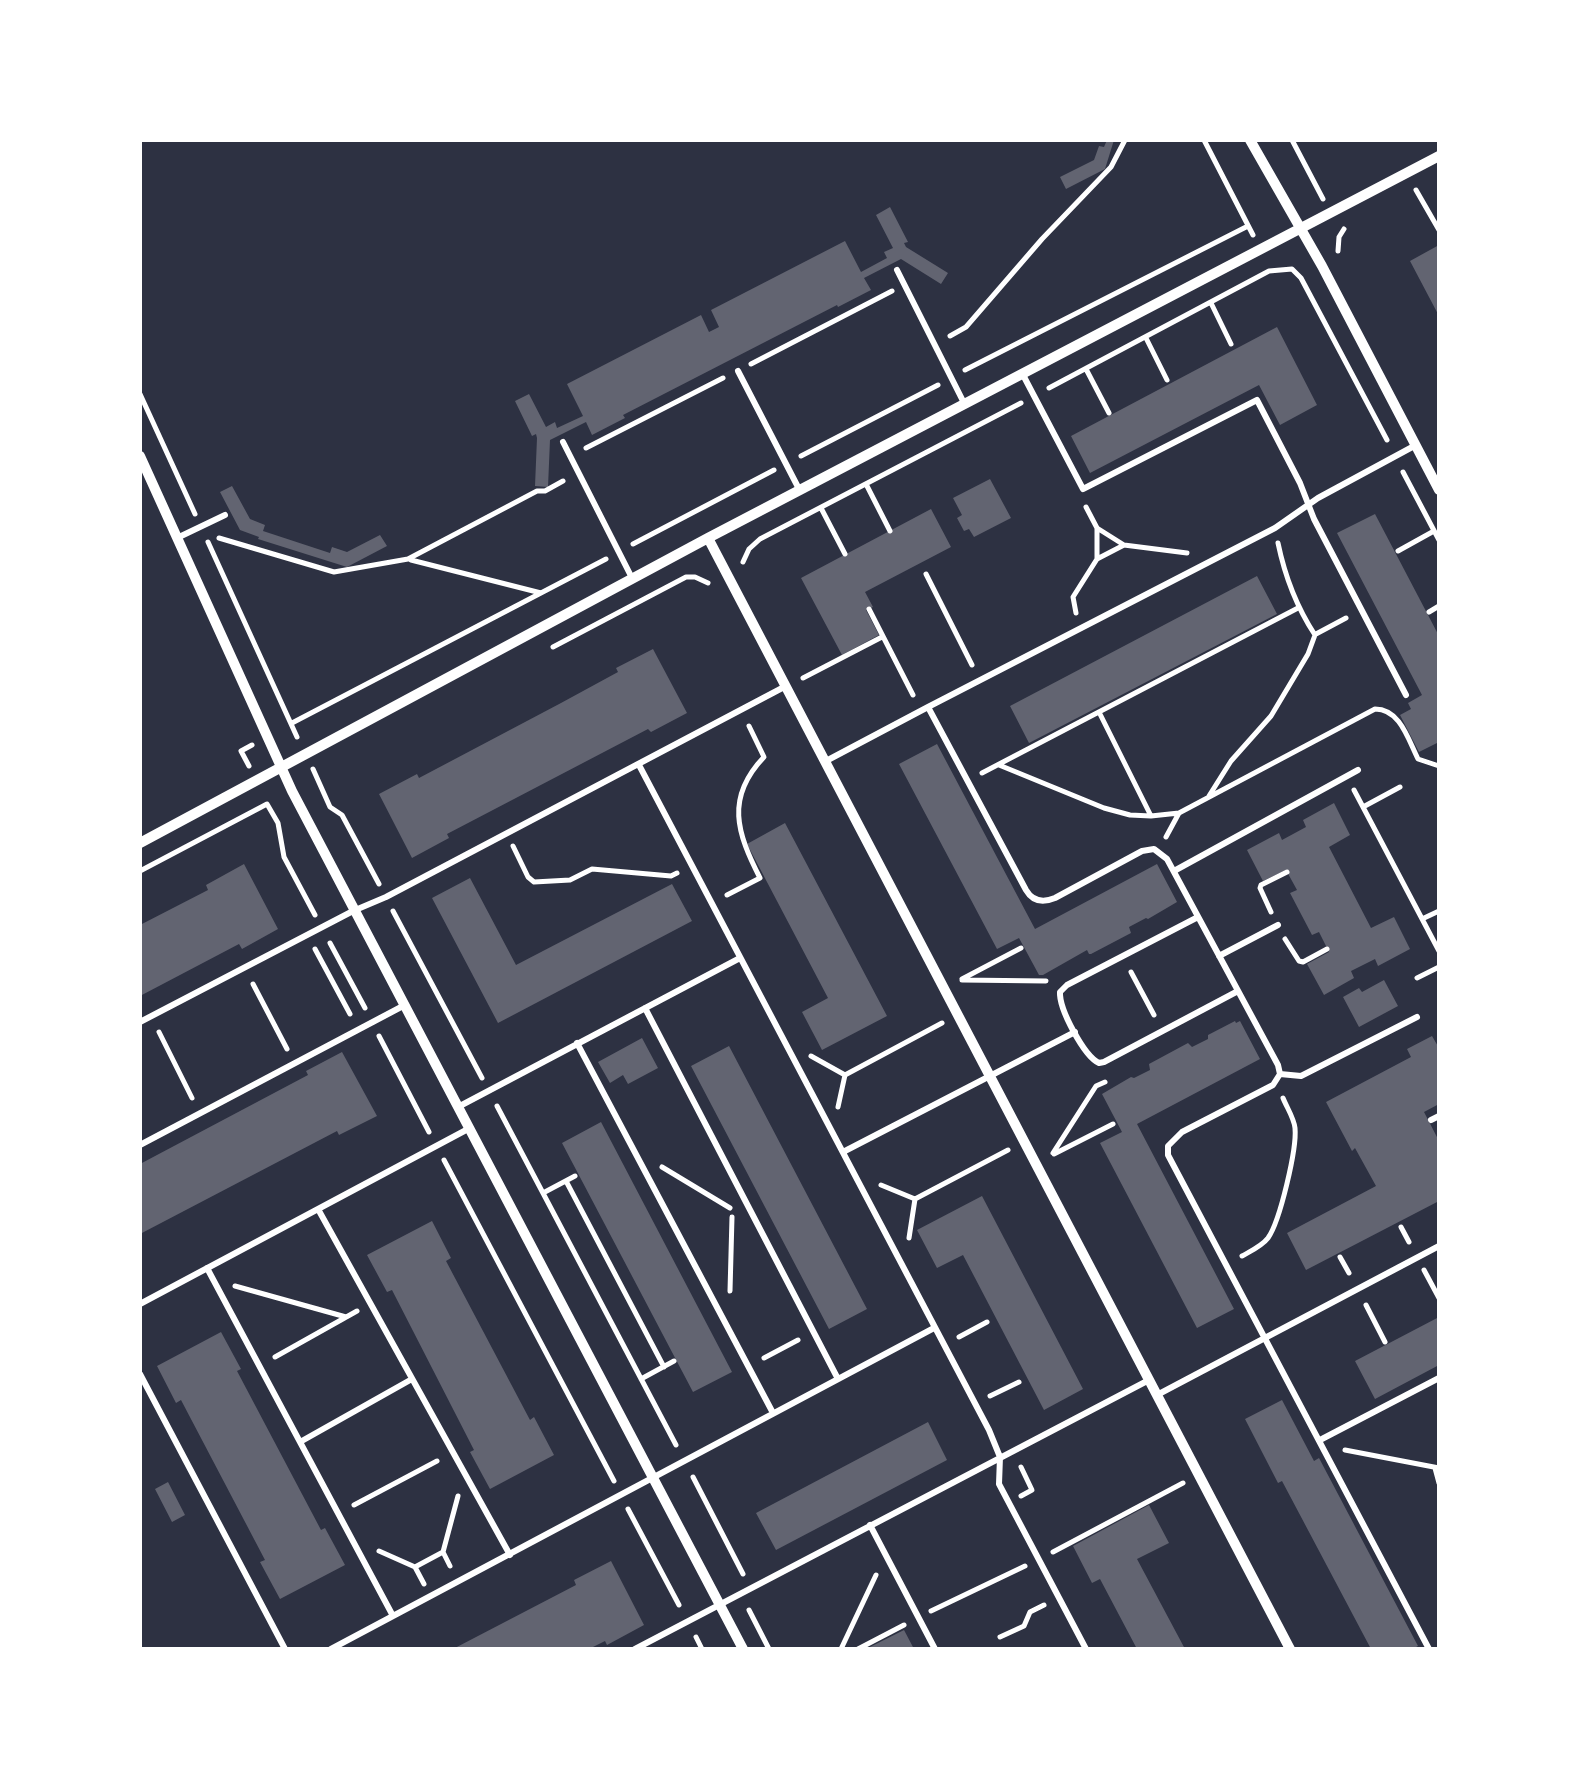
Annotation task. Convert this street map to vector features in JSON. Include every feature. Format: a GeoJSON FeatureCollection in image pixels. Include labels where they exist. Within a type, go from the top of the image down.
{"type":"FeatureCollection","features":[{"type":"Feature","properties":{"kind":"street"},"geometry":{"type":"LineString","coordinates":[[1250,140],[1439,490]]}},
{"type":"Feature","properties":{"kind":"street"},"geometry":{"type":"LineString","coordinates":[[140,842],[708,538],[1439,156]]}},
{"type":"Feature","properties":{"kind":"street"},"geometry":{"type":"LineString","coordinates":[[140,456],[281,768],[353,911],[743,1649]]}},
{"type":"Feature","properties":{"kind":"street"},"geometry":{"type":"LineString","coordinates":[[708,538],[1290,1649]]}},
{"type":"Feature","properties":{"kind":"lane"},"geometry":{"type":"LineString","coordinates":[[897,270],[964,403]]}},
{"type":"Feature","properties":{"kind":"lane"},"geometry":{"type":"LineString","coordinates":[[738,371],[800,490]]}},
{"type":"Feature","properties":{"kind":"lane"},"geometry":{"type":"LineString","coordinates":[[1022,373],[1083,490],[1257,400],[1406,694]]}},
{"type":"Feature","properties":{"kind":"lane"},"geometry":{"type":"LineString","coordinates":[[563,442],[632,579]]}},
{"type":"Feature","properties":{"kind":"lane"},"geometry":{"type":"LineString","coordinates":[[825,762],[1275,528],[1309,504],[1416,446]]}},
{"type":"Feature","properties":{"kind":"lane"},"geometry":{"type":"LineString","coordinates":[[177,538],[225,515]]}},
{"type":"Feature","properties":{"kind":"lane"},"geometry":{"type":"LineString","coordinates":[[140,1022],[787,686]]}},
{"type":"Feature","properties":{"kind":"lane"},"geometry":{"type":"LineString","coordinates":[[925,709],[1029,895],[1038,901],[1054,898],[1142,850],[1158,850],[1174,871],[1278,1065],[1278,1078]]}},
{"type":"Feature","properties":{"kind":"lane"},"geometry":{"type":"LineString","coordinates":[[639,765],[975,1404],[1000,1457],[999,1484],[1086,1649]]}},
{"type":"Feature","properties":{"kind":"lane"},"geometry":{"type":"LineString","coordinates":[[1174,871],[1358,770]]}},
{"type":"Feature","properties":{"kind":"lane"},"geometry":{"type":"LineString","coordinates":[[1198,918],[1060,992],[1060,1004],[1088,1056],[1098,1063],[1111,1059],[1238,991]]}},
{"type":"Feature","properties":{"kind":"lane"},"geometry":{"type":"LineString","coordinates":[[1220,956],[1278,925]]}},
{"type":"Feature","properties":{"kind":"lane"},"geometry":{"type":"LineString","coordinates":[[457,1107],[740,958]]}},
{"type":"Feature","properties":{"kind":"lane"},"geometry":{"type":"LineString","coordinates":[[140,1145],[403,1006]]}},
{"type":"Feature","properties":{"kind":"lane"},"geometry":{"type":"LineString","coordinates":[[645,1008],[838,1379]]}},
{"type":"Feature","properties":{"kind":"lane"},"geometry":{"type":"LineString","coordinates":[[1417,1017],[1301,1076],[1278,1078],[1182,1132],[1168,1146],[1168,1155],[1429,1649]]}},
{"type":"Feature","properties":{"kind":"lane"},"geometry":{"type":"LineString","coordinates":[[843,1152],[1075,1032]]}},
{"type":"Feature","properties":{"kind":"lane"},"geometry":{"type":"LineString","coordinates":[[577,1044],[773,1413]]}},
{"type":"Feature","properties":{"kind":"lane"},"geometry":{"type":"LineString","coordinates":[[140,1304],[468,1128]]}},
{"type":"Feature","properties":{"kind":"lane"},"geometry":{"type":"LineString","coordinates":[[318,1209],[510,1555]]}},
{"type":"Feature","properties":{"kind":"lane"},"geometry":{"type":"LineString","coordinates":[[1157,1395],[1439,1246]]}},
{"type":"Feature","properties":{"kind":"lane"},"geometry":{"type":"LineString","coordinates":[[207,1268],[393,1616]]}},
{"type":"Feature","properties":{"kind":"lane"},"geometry":{"type":"LineString","coordinates":[[331,1649],[935,1328]]}},
{"type":"Feature","properties":{"kind":"lane"},"geometry":{"type":"LineString","coordinates":[[140,1374],[285,1649]]}},
{"type":"Feature","properties":{"kind":"lane"},"geometry":{"type":"LineString","coordinates":[[1321,1443],[1439,1378]]}},
{"type":"Feature","properties":{"kind":"lane"},"geometry":{"type":"LineString","coordinates":[[300,1442],[412,1379]]}},
{"type":"Feature","properties":{"kind":"lane"},"geometry":{"type":"LineString","coordinates":[[635,1649],[1149,1380]]}},
{"type":"Feature","properties":{"kind":"lane"},"geometry":{"type":"LineString","coordinates":[[870,1525],[935,1649]]}},
{"type":"Feature","properties":{"kind":"path"},"geometry":{"type":"LineString","coordinates":[[934,344],[966,328],[1042,239],[1111,167],[1125,140]]}},
{"type":"Feature","properties":{"kind":"path"},"geometry":{"type":"LineString","coordinates":[[1204,140],[1260,248]]}},
{"type":"Feature","properties":{"kind":"path"},"geometry":{"type":"LineString","coordinates":[[1292,140],[1342,232]]}},
{"type":"Feature","properties":{"kind":"path"},"geometry":{"type":"LineString","coordinates":[[1415,188],[1439,230]]}},
{"type":"Feature","properties":{"kind":"path"},"geometry":{"type":"LineString","coordinates":[[1342,260],[1338,243],[1352,221]]}},
{"type":"Feature","properties":{"kind":"path"},"geometry":{"type":"LineString","coordinates":[[241,751],[1248,226]]}},
{"type":"Feature","properties":{"kind":"path"},"geometry":{"type":"LineString","coordinates":[[744,572],[743,561],[760,539],[1270,272],[1292,269],[1301,278],[1439,540]]}},
{"type":"Feature","properties":{"kind":"path"},"geometry":{"type":"LineString","coordinates":[[1210,304],[1231,344]]}},
{"type":"Feature","properties":{"kind":"path"},"geometry":{"type":"LineString","coordinates":[[1145,338],[1167,380]]}},
{"type":"Feature","properties":{"kind":"path"},"geometry":{"type":"LineString","coordinates":[[1086,369],[1109,413]]}},
{"type":"Feature","properties":{"kind":"path"},"geometry":{"type":"LineString","coordinates":[[140,394],[201,526]]}},
{"type":"Feature","properties":{"kind":"path"},"geometry":{"type":"LineString","coordinates":[[579,473],[537,491],[408,560],[334,572],[204,534],[330,806],[342,815],[386,897],[750,1589]]}},
{"type":"Feature","properties":{"kind":"path"},"geometry":{"type":"LineString","coordinates":[[866,484],[890,530]]}},
{"type":"Feature","properties":{"kind":"path"},"geometry":{"type":"LineString","coordinates":[[1083,490],[1083,500],[1097,528],[1096,560]]}},
{"type":"Feature","properties":{"kind":"path"},"geometry":{"type":"LineString","coordinates":[[821,508],[845,554]]}},
{"type":"Feature","properties":{"kind":"path"},"geometry":{"type":"LineString","coordinates":[[1097,528],[1124,545],[1196,554],[1202,566]]}},
{"type":"Feature","properties":{"kind":"path"},"geometry":{"type":"LineString","coordinates":[[1275,528],[1283,568],[1298,608],[1315,635]]}},
{"type":"Feature","properties":{"kind":"path"},"geometry":{"type":"LineString","coordinates":[[1398,551],[1434,531]]}},
{"type":"Feature","properties":{"kind":"path"},"geometry":{"type":"LineString","coordinates":[[1082,628],[1073,597],[1096,560],[1124,545]]}},
{"type":"Feature","properties":{"kind":"path"},"geometry":{"type":"LineString","coordinates":[[408,560],[541,593]]}},
{"type":"Feature","properties":{"kind":"path"},"geometry":{"type":"LineString","coordinates":[[926,574],[980,680]]}},
{"type":"Feature","properties":{"kind":"path"},"geometry":{"type":"LineString","coordinates":[[674,583],[695,577],[713,589]]}},
{"type":"Feature","properties":{"kind":"path"},"geometry":{"type":"LineString","coordinates":[[1428,612],[1439,606]]}},
{"type":"Feature","properties":{"kind":"path"},"geometry":{"type":"LineString","coordinates":[[968,781],[1298,608]]}},
{"type":"Feature","properties":{"kind":"path"},"geometry":{"type":"LineString","coordinates":[[869,609],[925,709]]}},
{"type":"Feature","properties":{"kind":"path"},"geometry":{"type":"LineString","coordinates":[[1207,798],[1231,762],[1271,716],[1315,635],[1362,610]]}},
{"type":"Feature","properties":{"kind":"path"},"geometry":{"type":"LineString","coordinates":[[787,686],[883,636]]}},
{"type":"Feature","properties":{"kind":"path"},"geometry":{"type":"LineString","coordinates":[[999,764],[1104,808],[1130,815],[1179,813],[1375,709],[1396,716],[1418,758],[1439,766]]}},
{"type":"Feature","properties":{"kind":"path"},"geometry":{"type":"LineString","coordinates":[[712,903],[760,878],[742,843],[739,823],[745,782],[764,757],[741,710]]}},
{"type":"Feature","properties":{"kind":"path"},"geometry":{"type":"LineString","coordinates":[[1099,712],[1150,816]]}},
{"type":"Feature","properties":{"kind":"path"},"geometry":{"type":"LineString","coordinates":[[1346,776],[1439,951]]}},
{"type":"Feature","properties":{"kind":"path"},"geometry":{"type":"LineString","coordinates":[[1363,808],[1400,787]]}},
{"type":"Feature","properties":{"kind":"path"},"geometry":{"type":"LineString","coordinates":[[140,870],[267,804],[278,822],[284,857],[688,1621]]}},
{"type":"Feature","properties":{"kind":"path"},"geometry":{"type":"LineString","coordinates":[[1158,850],[1179,813]]}},
{"type":"Feature","properties":{"kind":"path"},"geometry":{"type":"LineString","coordinates":[[507,834],[534,882],[570,880],[592,868],[671,876],[692,866]]}},
{"type":"Feature","properties":{"kind":"path"},"geometry":{"type":"LineString","coordinates":[[1288,872],[1260,888],[1278,925],[1299,961],[1327,949]]}},
{"type":"Feature","properties":{"kind":"path"},"geometry":{"type":"LineString","coordinates":[[1422,920],[1439,910]]}},
{"type":"Feature","properties":{"kind":"path"},"geometry":{"type":"LineString","coordinates":[[308,934],[360,1030]]}},
{"type":"Feature","properties":{"kind":"path"},"geometry":{"type":"LineString","coordinates":[[960,980],[1021,948]]}},
{"type":"Feature","properties":{"kind":"path"},"geometry":{"type":"LineString","coordinates":[[1123,957],[1163,1032]]}},
{"type":"Feature","properties":{"kind":"path"},"geometry":{"type":"LineString","coordinates":[[1417,978],[1439,967]]}},
{"type":"Feature","properties":{"kind":"path"},"geometry":{"type":"LineString","coordinates":[[244,968],[294,1064]]}},
{"type":"Feature","properties":{"kind":"path"},"geometry":{"type":"LineString","coordinates":[[783,1040],[845,1075],[958,1015]]}},
{"type":"Feature","properties":{"kind":"path"},"geometry":{"type":"LineString","coordinates":[[150,1017],[201,1114]]}},
{"type":"Feature","properties":{"kind":"path"},"geometry":{"type":"LineString","coordinates":[[1113,1077],[1096,1086],[1052,1156],[1114,1124]]}},
{"type":"Feature","properties":{"kind":"path"},"geometry":{"type":"LineString","coordinates":[[1226,1264],[1265,1242],[1285,1190],[1295,1123],[1278,1078]]}},
{"type":"Feature","properties":{"kind":"path"},"geometry":{"type":"LineString","coordinates":[[915,1199],[1024,1142]]}},
{"type":"Feature","properties":{"kind":"path"},"geometry":{"type":"LineString","coordinates":[[634,1150],[732,1209],[730,1330]]}},
{"type":"Feature","properties":{"kind":"path"},"geometry":{"type":"LineString","coordinates":[[854,1173],[915,1199]]}},
{"type":"Feature","properties":{"kind":"path"},"geometry":{"type":"LineString","coordinates":[[543,1193],[575,1176]]}},
{"type":"Feature","properties":{"kind":"path"},"geometry":{"type":"LineString","coordinates":[[566,1181],[664,1366]]}},
{"type":"Feature","properties":{"kind":"path"},"geometry":{"type":"LineString","coordinates":[[904,1269],[915,1199]]}},
{"type":"Feature","properties":{"kind":"path"},"geometry":{"type":"LineString","coordinates":[[213,1280],[346,1317]]}},
{"type":"Feature","properties":{"kind":"path"},"geometry":{"type":"LineString","coordinates":[[259,1366],[371,1303]]}},
{"type":"Feature","properties":{"kind":"path"},"geometry":{"type":"LineString","coordinates":[[944,1345],[987,1322]]}},
{"type":"Feature","properties":{"kind":"path"},"geometry":{"type":"LineString","coordinates":[[748,1367],[814,1332]]}},
{"type":"Feature","properties":{"kind":"path"},"geometry":{"type":"LineString","coordinates":[[641,1379],[674,1361]]}},
{"type":"Feature","properties":{"kind":"path"},"geometry":{"type":"LineString","coordinates":[[975,1404],[1018,1382]]}},
{"type":"Feature","properties":{"kind":"path"},"geometry":{"type":"LineString","coordinates":[[1321,1443],[1437,1468],[1439,1483]]}},
{"type":"Feature","properties":{"kind":"path"},"geometry":{"type":"LineString","coordinates":[[1009,1502],[1032,1490],[1012,1451]]}},
{"type":"Feature","properties":{"kind":"path"},"geometry":{"type":"LineString","coordinates":[[338,1514],[453,1453]]}},
{"type":"Feature","properties":{"kind":"path"},"geometry":{"type":"LineString","coordinates":[[858,1649],[1184,1483]]}},
{"type":"Feature","properties":{"kind":"path"},"geometry":{"type":"LineString","coordinates":[[458,1582],[442,1552],[458,1492],[471,1485]]}},
{"type":"Feature","properties":{"kind":"path"},"geometry":{"type":"LineString","coordinates":[[358,1550],[366,1546],[415,1567],[442,1552]]}},
{"type":"Feature","properties":{"kind":"path"},"geometry":{"type":"LineString","coordinates":[[841,1649],[886,1554]]}},
{"type":"Feature","properties":{"kind":"path"},"geometry":{"type":"LineString","coordinates":[[740,1594],[770,1649]]}},
{"type":"Feature","properties":{"kind":"path"},"geometry":{"type":"LineString","coordinates":[[1000,1638],[1024,1626],[1030,1612],[1058,1596]]}},
{"type":"Feature","properties":{"kind":"building"},"geometry":{"type":"Polygon","coordinates":[[[1107,140],[1114,140],[1105,169],[1066,189],[1060,177],[1094,160],[1099,146],[1104,147],[1107,140]]]}},
{"type":"Feature","properties":{"kind":"building"},"geometry":{"type":"Polygon","coordinates":[[[890,207],[908,242],[904,243],[906,247],[948,273],[941,284],[901,259],[864,278],[871,290],[623,415],[625,418],[592,435],[586,422],[550,440],[548,487],[535,486],[537,438],[536,434],[532,436],[515,401],[529,394],[546,427],[555,422],[557,428],[583,416],[567,384],[701,315],[709,332],[719,327],[711,310],[845,241],[861,272],[887,258],[884,252],[893,248],[876,215],[890,207]]]}},
{"type":"Feature","properties":{"kind":"building"},"geometry":{"type":"Polygon","coordinates":[[[1439,245],[1439,316],[1410,261],[1439,245]]]}},
{"type":"Feature","properties":{"kind":"building"},"geometry":{"type":"Polygon","coordinates":[[[1277,327],[1317,405],[1280,425],[1259,385],[1090,473],[1071,436],[1277,327]]]}},
{"type":"Feature","properties":{"kind":"building"},"geometry":{"type":"Polygon","coordinates":[[[990,479],[1011,518],[974,537],[969,529],[964,531],[957,518],[962,515],[953,498],[990,479]]]}},
{"type":"Feature","properties":{"kind":"building"},"geometry":{"type":"Polygon","coordinates":[[[232,486],[250,519],[265,525],[263,531],[330,553],[332,547],[347,552],[380,535],[387,546],[347,567],[258,539],[240,530],[220,492],[232,486]]]}},
{"type":"Feature","properties":{"kind":"building"},"geometry":{"type":"Polygon","coordinates":[[[931,509],[951,547],[865,592],[873,607],[866,610],[879,635],[842,655],[801,578],[931,509]]]}},
{"type":"Feature","properties":{"kind":"building"},"geometry":{"type":"Polygon","coordinates":[[[1375,514],[1439,636],[1439,742],[1419,752],[1400,715],[1411,709],[1408,703],[1422,695],[1337,533],[1375,514]]]}},
{"type":"Feature","properties":{"kind":"building"},"geometry":{"type":"Polygon","coordinates":[[[1257,576],[1277,614],[1029,743],[1010,706],[1257,576]]]}},
{"type":"Feature","properties":{"kind":"building"},"geometry":{"type":"Polygon","coordinates":[[[653,649],[687,713],[651,732],[648,729],[447,834],[449,838],[412,858],[379,794],[417,774],[419,778],[561,703],[653,649]]]}},
{"type":"Feature","properties":{"kind":"building"},"geometry":{"type":"Polygon","coordinates":[[[937,744],[1035,929],[1157,864],[1177,902],[1129,927],[1131,933],[1091,954],[1087,950],[1043,975],[1039,975],[1019,938],[997,949],[899,764],[937,744]]]}},
{"type":"Feature","properties":{"kind":"building"},"geometry":{"type":"Polygon","coordinates":[[[1334,803],[1350,835],[1329,847],[1371,928],[1394,917],[1410,949],[1378,966],[1375,959],[1351,971],[1354,978],[1324,995],[1307,964],[1329,952],[1319,932],[1312,935],[1290,893],[1297,890],[1286,870],[1263,881],[1247,850],[1279,833],[1282,840],[1306,827],[1303,820],[1334,803]]]}},
{"type":"Feature","properties":{"kind":"building"},"geometry":{"type":"Polygon","coordinates":[[[785,823],[887,1016],[822,1050],[802,1012],[828,998],[747,844],[785,823]]]}},
{"type":"Feature","properties":{"kind":"building"},"geometry":{"type":"Polygon","coordinates":[[[244,864],[278,929],[242,949],[239,944],[140,996],[140,925],[208,890],[206,885],[244,864]]]}},
{"type":"Feature","properties":{"kind":"building"},"geometry":{"type":"Polygon","coordinates":[[[470,878],[516,965],[672,884],[692,921],[498,1023],[432,898],[470,878]]]}},
{"type":"Feature","properties":{"kind":"building"},"geometry":{"type":"Polygon","coordinates":[[[1384,980],[1398,1006],[1359,1027],[1343,997],[1384,980]]]}},
{"type":"Feature","properties":{"kind":"building"},"geometry":{"type":"Polygon","coordinates":[[[1240,1021],[1260,1059],[1137,1124],[1234,1309],[1197,1328],[1100,1143],[1122,1132],[1102,1094],[1150,1070],[1149,1064],[1188,1043],[1192,1047],[1208,1039],[1208,1035],[1240,1021]]]}},
{"type":"Feature","properties":{"kind":"building"},"geometry":{"type":"Polygon","coordinates":[[[1432,1036],[1439,1048],[1439,1104],[1424,1112],[1439,1141],[1439,1201],[1306,1270],[1287,1233],[1376,1186],[1326,1102],[1411,1057],[1407,1049],[1432,1036]]]}},
{"type":"Feature","properties":{"kind":"building"},"geometry":{"type":"Polygon","coordinates":[[[642,1038],[658,1068],[628,1084],[623,1075],[610,1083],[598,1062],[642,1038]]]}},
{"type":"Feature","properties":{"kind":"building"},"geometry":{"type":"Polygon","coordinates":[[[729,1046],[867,1309],[829,1329],[691,1066],[729,1046]]]}},
{"type":"Feature","properties":{"kind":"building"},"geometry":{"type":"Polygon","coordinates":[[[342,1052],[377,1116],[339,1135],[337,1131],[140,1234],[140,1164],[308,1075],[306,1071],[342,1052]]]}},
{"type":"Feature","properties":{"kind":"building"},"geometry":{"type":"Polygon","coordinates":[[[601,1122],[732,1372],[693,1392],[562,1143],[601,1122]]]}},
{"type":"Feature","properties":{"kind":"building"},"geometry":{"type":"Polygon","coordinates":[[[982,1196],[1083,1389],[1044,1410],[963,1255],[937,1268],[917,1230],[982,1196]]]}},
{"type":"Feature","properties":{"kind":"building"},"geometry":{"type":"Polygon","coordinates":[[[432,1221],[451,1258],[446,1261],[530,1420],[534,1417],[554,1455],[490,1489],[392,1290],[387,1292],[367,1255],[432,1221]]]}},
{"type":"Feature","properties":{"kind":"building"},"geometry":{"type":"Polygon","coordinates":[[[1439,1317],[1439,1365],[1375,1399],[1355,1361],[1439,1317]]]}},
{"type":"Feature","properties":{"kind":"building"},"geometry":{"type":"Polygon","coordinates":[[[221,1332],[241,1369],[237,1371],[321,1530],[325,1528],[345,1565],[280,1599],[260,1562],[265,1560],[181,1400],[176,1403],[157,1366],[221,1332]]]}},
{"type":"Feature","properties":{"kind":"building"},"geometry":{"type":"Polygon","coordinates":[[[1282,1400],[1314,1461],[1319,1458],[1418,1646],[1371,1649],[1282,1481],[1278,1483],[1245,1419],[1282,1400]]]}},
{"type":"Feature","properties":{"kind":"building"},"geometry":{"type":"Polygon","coordinates":[[[928,1422],[947,1460],[776,1550],[756,1513],[928,1422]]]}},
{"type":"Feature","properties":{"kind":"building"},"geometry":{"type":"Polygon","coordinates":[[[168,1482],[185,1515],[172,1522],[155,1489],[168,1482]]]}},
{"type":"Feature","properties":{"kind":"building"},"geometry":{"type":"Polygon","coordinates":[[[1149,1505],[1169,1543],[1137,1559],[1185,1649],[1137,1649],[1100,1579],[1092,1583],[1073,1546],[1149,1505]]]}},
{"type":"Feature","properties":{"kind":"building"},"geometry":{"type":"Polygon","coordinates":[[[611,1561],[644,1625],[607,1645],[605,1641],[589,1649],[453,1649],[576,1585],[574,1580],[611,1561]]]}},
{"type":"Feature","properties":{"kind":"building"},"geometry":{"type":"Polygon","coordinates":[[[904,1630],[914,1649],[866,1649],[904,1630]]]}}]}
